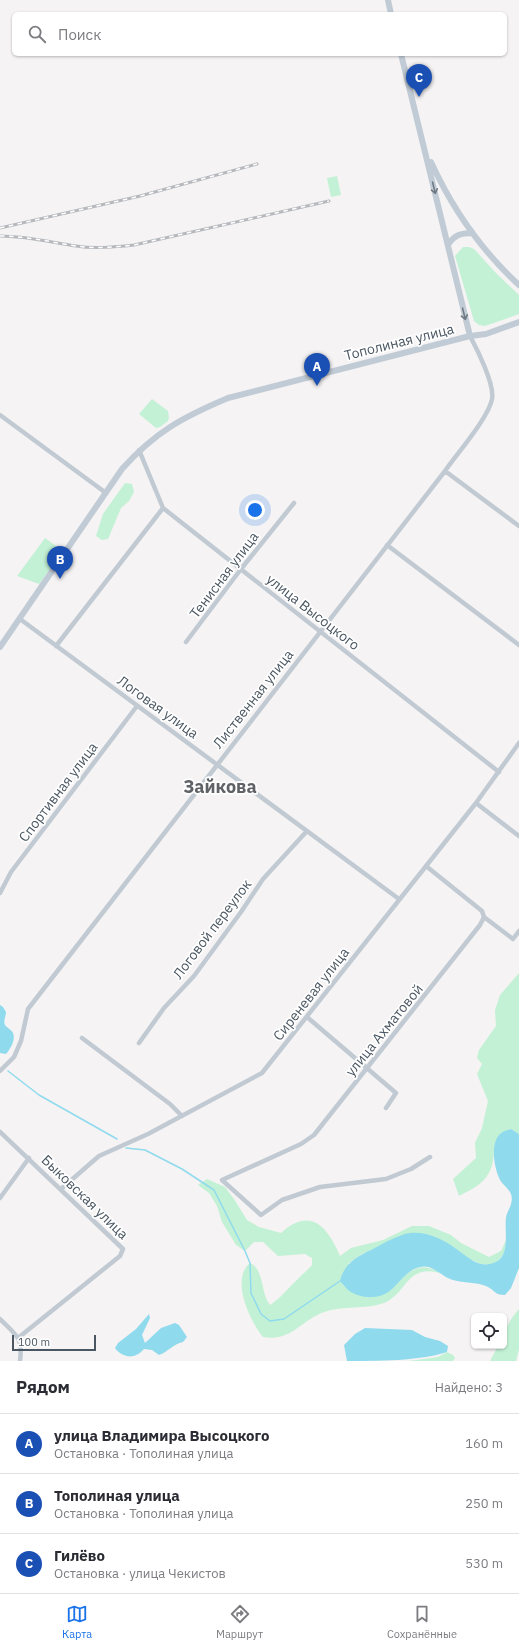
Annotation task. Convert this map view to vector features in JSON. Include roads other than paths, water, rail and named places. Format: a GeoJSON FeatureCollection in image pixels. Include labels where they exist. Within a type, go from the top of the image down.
{"type":"FeatureCollection","features":[{"type":"Feature","properties":{"kind":"main road"},"geometry":{"type":"LineString","coordinates":[[388,0],[391,12]]}},
{"type":"Feature","properties":{"kind":"main road"},"geometry":{"type":"LineString","coordinates":[[402,56],[425,150],[438,179],[472,233],[507,274],[519,285]]}},
{"type":"Feature","properties":{"kind":"main road","name":"Тополиная улица"},"geometry":{"type":"LineString","coordinates":[[425,150],[470,336]]}},
{"type":"Feature","properties":{"kind":"main road"},"geometry":{"type":"LineString","coordinates":[[448,245],[453,237],[463,233],[472,233]]}},
{"type":"Feature","properties":{"kind":"main road","name":"Тополиная улица"},"geometry":{"type":"LineString","coordinates":[[0,648],[122,469],[139,450],[153,438],[191,414],[228,398],[470,336],[486,334],[519,322]]}},
{"type":"Feature","properties":{"kind":"street","name":"Лиственная улица"},"geometry":{"type":"LineString","coordinates":[[0,1071],[14,1057],[21,1041],[28,1009],[487,414],[493,398],[480,354],[470,336]]}},
{"type":"Feature","properties":{"kind":"street"},"geometry":{"type":"LineString","coordinates":[[0,415],[106,493]]}},
{"type":"Feature","properties":{"kind":"street","name":"улица Высоцкого"},"geometry":{"type":"LineString","coordinates":[[139,450],[163,508],[498,772]]}},
{"type":"Feature","properties":{"kind":"street"},"geometry":{"type":"LineString","coordinates":[[444,471],[519,526]]}},
{"type":"Feature","properties":{"kind":"street","name":"Тенисная улица"},"geometry":{"type":"LineString","coordinates":[[186,642],[241,569],[294,503]]}},
{"type":"Feature","properties":{"kind":"street"},"geometry":{"type":"LineString","coordinates":[[56,646],[163,508]]}},
{"type":"Feature","properties":{"kind":"street"},"geometry":{"type":"LineString","coordinates":[[387,545],[519,645]]}},
{"type":"Feature","properties":{"kind":"street","name":"Логовая улица"},"geometry":{"type":"LineString","coordinates":[[20,619],[398,899]]}},
{"type":"Feature","properties":{"kind":"street","name":"Спортивная улица"},"geometry":{"type":"LineString","coordinates":[[0,893],[11,872],[137,706]]}},
{"type":"Feature","properties":{"kind":"street","name":"Сиреневая улица"},"geometry":{"type":"LineString","coordinates":[[61,1189],[99,1156],[148,1134],[262,1073],[398,899],[476,803],[519,743]]}},
{"type":"Feature","properties":{"kind":"street"},"geometry":{"type":"LineString","coordinates":[[476,803],[519,836]]}},
{"type":"Feature","properties":{"kind":"street","name":"Логовой переулок"},"geometry":{"type":"LineString","coordinates":[[139,1043],[164,1008],[194,976],[241,912],[263,879],[306,831]]}},
{"type":"Feature","properties":{"kind":"street"},"geometry":{"type":"LineString","coordinates":[[426,866],[482,911],[484,917],[513,939],[519,931]]}},
{"type":"Feature","properties":{"kind":"street","name":"улица Ахматовой"},"geometry":{"type":"LineString","coordinates":[[430,1157],[411,1169],[386,1179],[320,1187],[282,1200],[261,1215],[222,1180],[301,1144],[314,1135],[444,972],[480,925],[484,917]]}},
{"type":"Feature","properties":{"kind":"street"},"geometry":{"type":"LineString","coordinates":[[307,1017],[396,1093],[386,1108]]}},
{"type":"Feature","properties":{"kind":"street"},"geometry":{"type":"LineString","coordinates":[[82,1038],[165,1100],[182,1116]]}},
{"type":"Feature","properties":{"kind":"street","name":"Быковская улица"},"geometry":{"type":"LineString","coordinates":[[0,1132],[123,1249],[120,1256],[18,1338]]}},
{"type":"Feature","properties":{"kind":"street"},"geometry":{"type":"LineString","coordinates":[[0,1198],[28,1158]]}},
{"type":"Feature","properties":{"kind":"street"},"geometry":{"type":"LineString","coordinates":[[0,1319],[18,1338],[22,1349],[20,1361]]}},
{"type":"Feature","properties":{"kind":"water"},"geometry":{"type":"Polygon","coordinates":[[[0,1005],[6,1012],[4,1023],[14,1036],[12,1044],[6,1054],[0,1053],[0,1005]]]}},
{"type":"Feature","properties":{"kind":"water"},"geometry":{"type":"Polygon","coordinates":[[[511,1129],[519,1134],[519,1268],[511,1288],[505,1295],[501,1295],[482,1285],[450,1279],[432,1268],[423,1266],[412,1270],[391,1290],[375,1297],[364,1297],[348,1290],[340,1281],[344,1270],[351,1262],[360,1255],[410,1233],[422,1233],[434,1236],[471,1260],[480,1264],[490,1264],[502,1257],[506,1245],[506,1217],[512,1197],[510,1192],[501,1182],[498,1175],[494,1149],[497,1138],[500,1134],[511,1129]]]}},
{"type":"Feature","properties":{"kind":"water"},"geometry":{"type":"Polygon","coordinates":[[[149,1314],[150,1318],[142,1335],[145,1343],[161,1328],[175,1323],[179,1325],[187,1337],[183,1342],[176,1344],[159,1355],[152,1350],[144,1349],[133,1356],[127,1356],[119,1352],[115,1348],[118,1343],[136,1329],[149,1314]]]}},
{"type":"Feature","properties":{"kind":"water"},"geometry":{"type":"Polygon","coordinates":[[[365,1328],[412,1330],[425,1337],[440,1341],[448,1346],[447,1352],[411,1359],[347,1361],[344,1345],[355,1334],[365,1328]]]}},
{"type":"Feature","properties":{"kind":"waterway"},"geometry":{"type":"LineString","coordinates":[[8,1071],[39,1095],[117,1139]]}},
{"type":"Feature","properties":{"kind":"waterway"},"geometry":{"type":"LineString","coordinates":[[126,1148],[145,1150],[182,1169],[214,1190],[250,1263],[251,1293],[261,1314],[270,1321],[284,1319],[340,1281]]}},
{"type":"Feature","properties":{"kind":"railway"},"geometry":{"type":"LineString","coordinates":[[0,228],[140,196],[257,164]]}},
{"type":"Feature","properties":{"kind":"railway"},"geometry":{"type":"LineString","coordinates":[[0,236],[29,238],[90,247],[134,245],[329,201]]}},
{"type":"Feature","properties":{"kind":"place","name":"Гилёво"},"geometry":{"type":"Point","coordinates":[419,97]}},
{"type":"Feature","properties":{"kind":"place","name":"улица Владимира Высоцкого"},"geometry":{"type":"Point","coordinates":[317,386]}},
{"type":"Feature","properties":{"kind":"place","name":"Тополиная улица"},"geometry":{"type":"Point","coordinates":[60,579]}},
{"type":"Feature","properties":{"kind":"district","name":"Зайкова"},"geometry":{"type":"Point","coordinates":[220,786]}}]}
